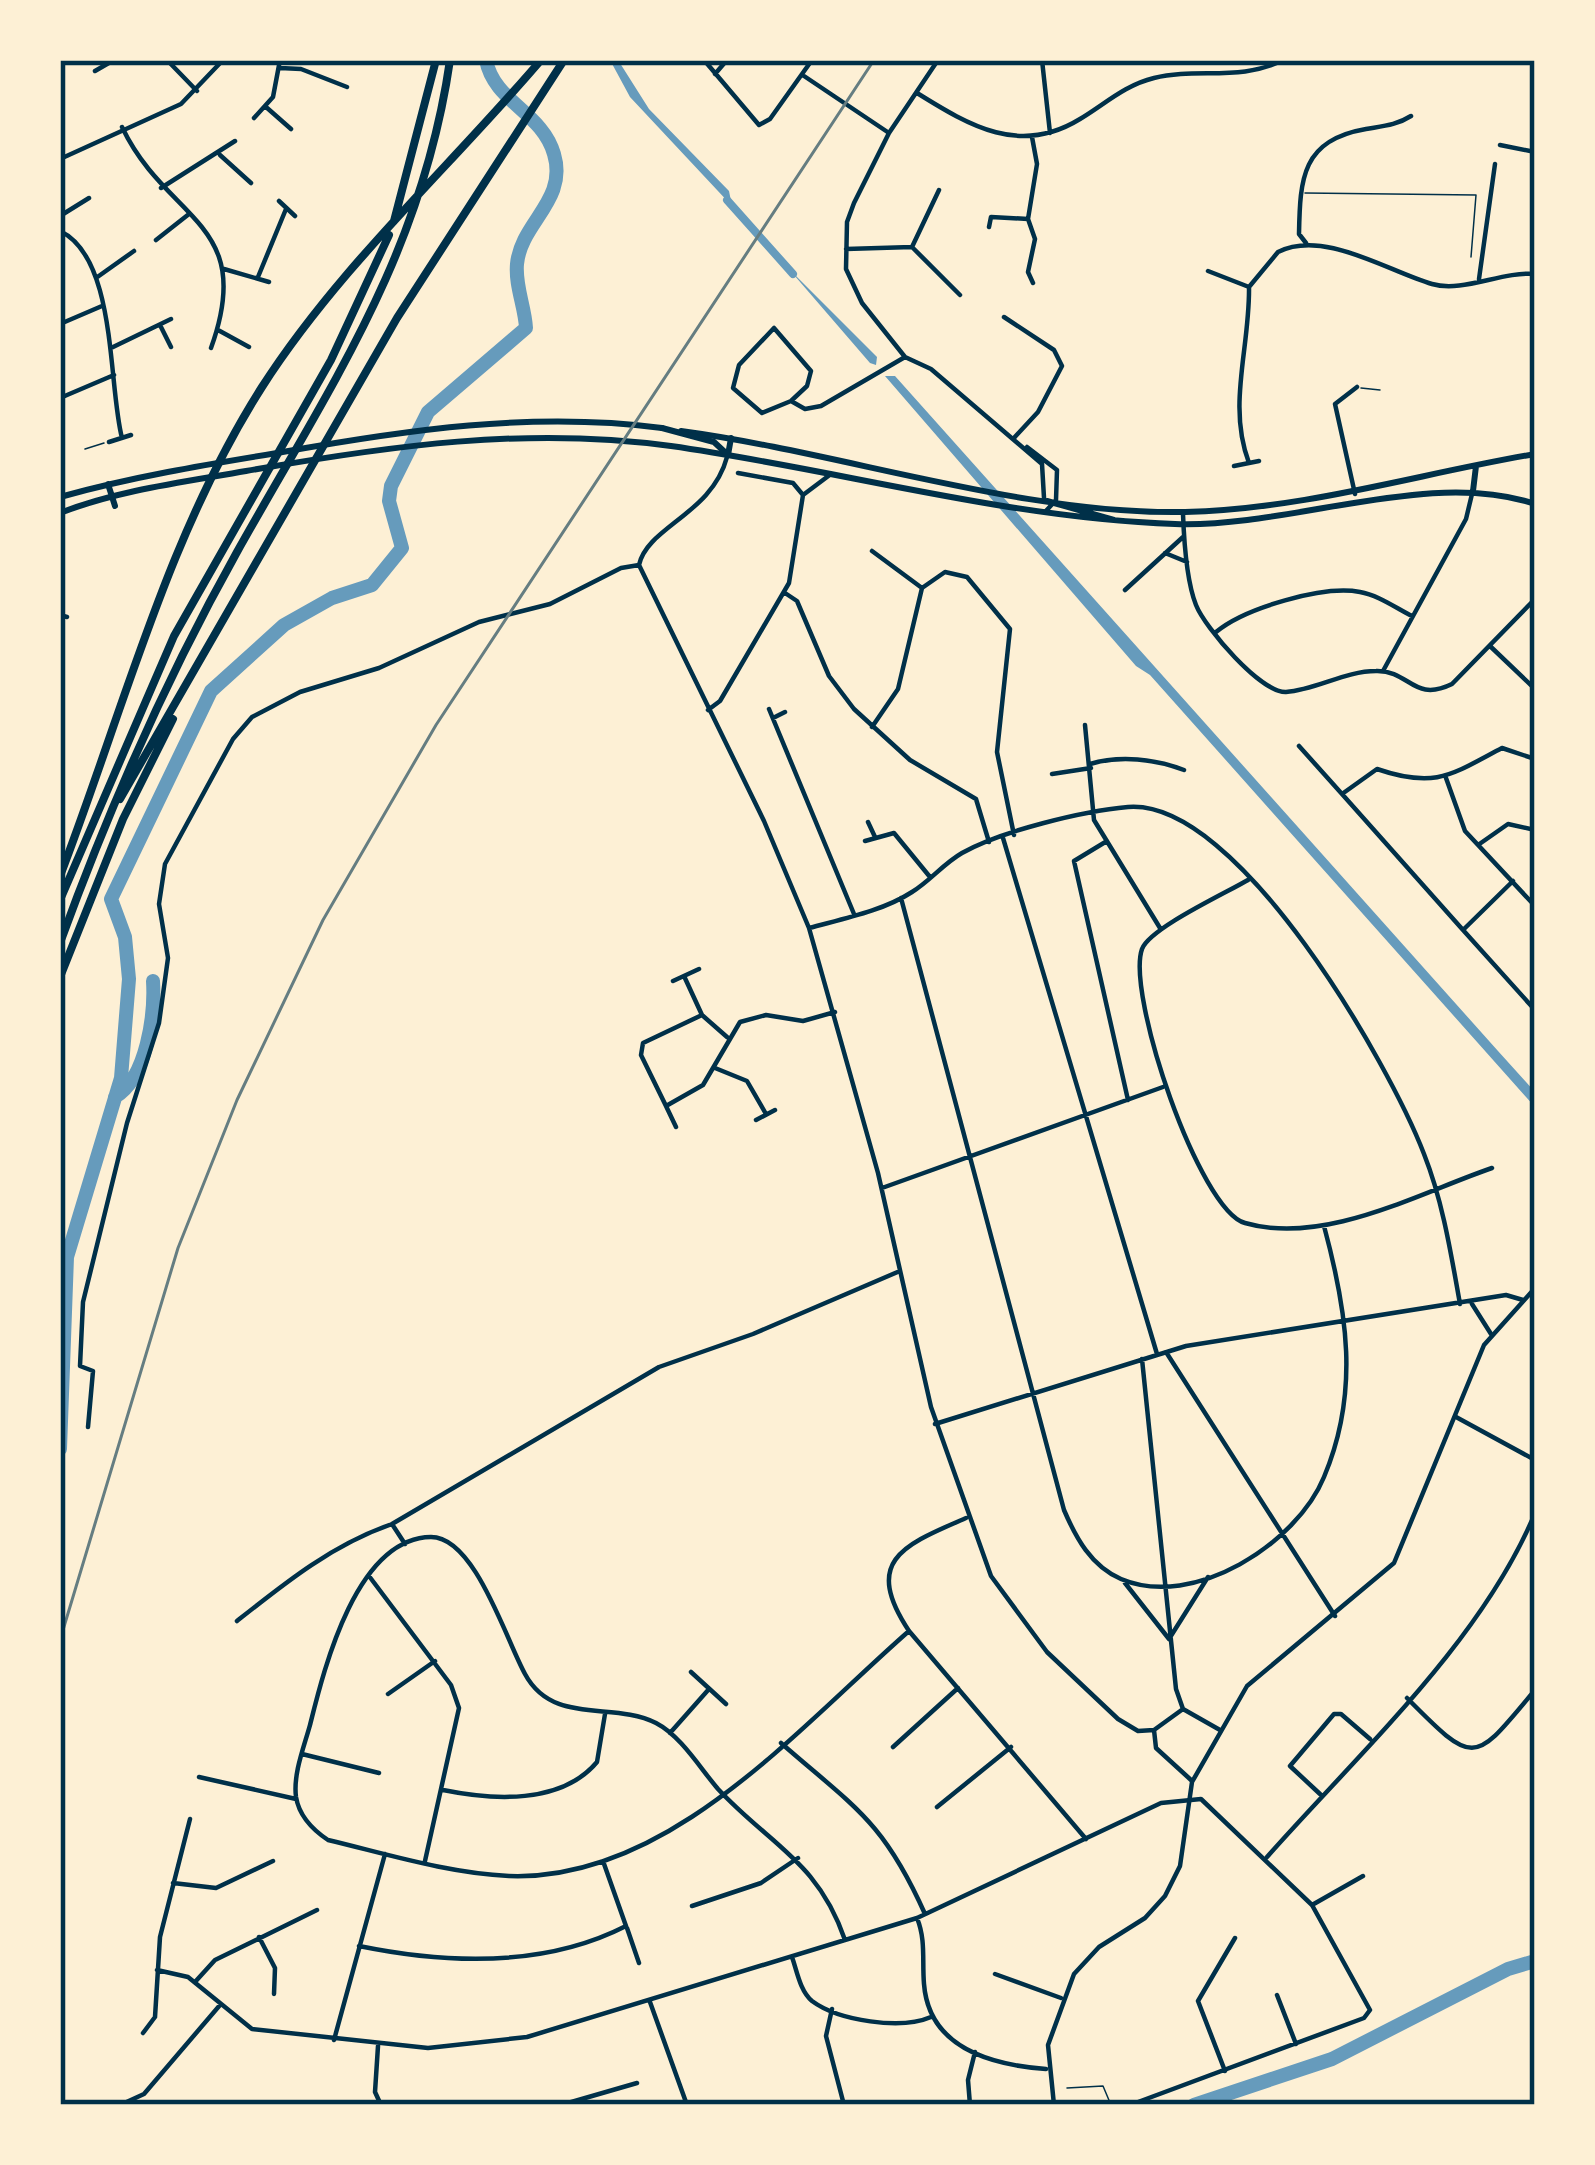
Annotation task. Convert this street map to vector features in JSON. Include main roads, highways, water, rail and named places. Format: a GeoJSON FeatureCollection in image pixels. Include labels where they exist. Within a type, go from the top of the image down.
{"type":"FeatureCollection","features":[{"type":"Feature","properties":{"kind":"highway"},"geometry":{"type":"LineString","coordinates":[[60,900],[134,721],[365,292],[404,188],[436,60]]}},
{"type":"Feature","properties":{"kind":"highway"},"geometry":{"type":"LineString","coordinates":[[60,943],[105,824],[236,554],[382,295],[435,136],[450,60]]}},
{"type":"Feature","properties":{"kind":"highway"},"geometry":{"type":"LineString","coordinates":[[60,876],[189,529],[224,452],[278,365],[541,60]]}},
{"type":"Feature","properties":{"kind":"highway"},"geometry":{"type":"LineString","coordinates":[[105,824],[397,318],[564,60]]}},
{"type":"Feature","properties":{"kind":"highway"},"geometry":{"type":"LineString","coordinates":[[60,977],[123,819],[203,659]]}},
{"type":"Feature","properties":{"kind":"main road"},"geometry":{"type":"LineString","coordinates":[[60,497],[108,484],[427,427],[585,422],[731,438],[1045,498],[1118,522]]}},
{"type":"Feature","properties":{"kind":"main road"},"geometry":{"type":"LineString","coordinates":[[662,428],[714,442],[728,454]]}},
{"type":"Feature","properties":{"kind":"main road"},"geometry":{"type":"LineString","coordinates":[[60,513],[385,446],[549,437],[728,454],[986,503],[1118,522],[1274,519],[1434,491],[1473,491],[1535,505]]}},
{"type":"Feature","properties":{"kind":"main road"},"geometry":{"type":"LineString","coordinates":[[728,454],[731,438]]}},
{"type":"Feature","properties":{"kind":"main road"},"geometry":{"type":"LineString","coordinates":[[1054,503],[1183,512],[1355,494],[1535,454]]}},
{"type":"Feature","properties":{"kind":"main road"},"geometry":{"type":"LineString","coordinates":[[1473,491],[1476,466]]}},
{"type":"Feature","properties":{"kind":"main road"},"geometry":{"type":"LineString","coordinates":[[108,484],[113,501]]}},
{"type":"Feature","properties":{"kind":"water"},"geometry":{"type":"Polygon","coordinates":[[[610,60],[618,60],[649,109],[729,191],[732,206],[630,97],[610,60]]]}},
{"type":"Feature","properties":{"kind":"water"},"geometry":{"type":"Polygon","coordinates":[[[788,268],[877,357],[876,365],[870,363],[788,268]]]}},
{"type":"Feature","properties":{"kind":"water"},"geometry":{"type":"Polygon","coordinates":[[[885,376],[895,376],[1535,1092],[1535,1107],[1150,675],[1136,666],[885,376]]]}},
{"type":"Feature","properties":{"kind":"waterway"},"geometry":{"type":"LineString","coordinates":[[60,1449],[67,1257],[121,1078],[129,979],[125,937],[111,899],[211,691],[284,625],[332,598],[372,585],[402,548],[389,501],[391,486],[428,412],[526,328],[517,264],[526,236],[550,198],[557,170],[548,140],[498,86],[486,60]]}},
{"type":"Feature","properties":{"kind":"waterway"},"geometry":{"type":"LineString","coordinates":[[727,200],[793,274]]}},
{"type":"Feature","properties":{"kind":"waterway"},"geometry":{"type":"LineString","coordinates":[[115,1097],[142,1061],[153,981]]}},
{"type":"Feature","properties":{"kind":"waterway"},"geometry":{"type":"LineString","coordinates":[[1194,2105],[1332,2059],[1508,1969],[1535,1961]]}},
{"type":"Feature","properties":{"kind":"railway"},"geometry":{"type":"LineString","coordinates":[[60,1640],[178,1248],[237,1100],[323,920],[436,725],[874,60]]}}]}
